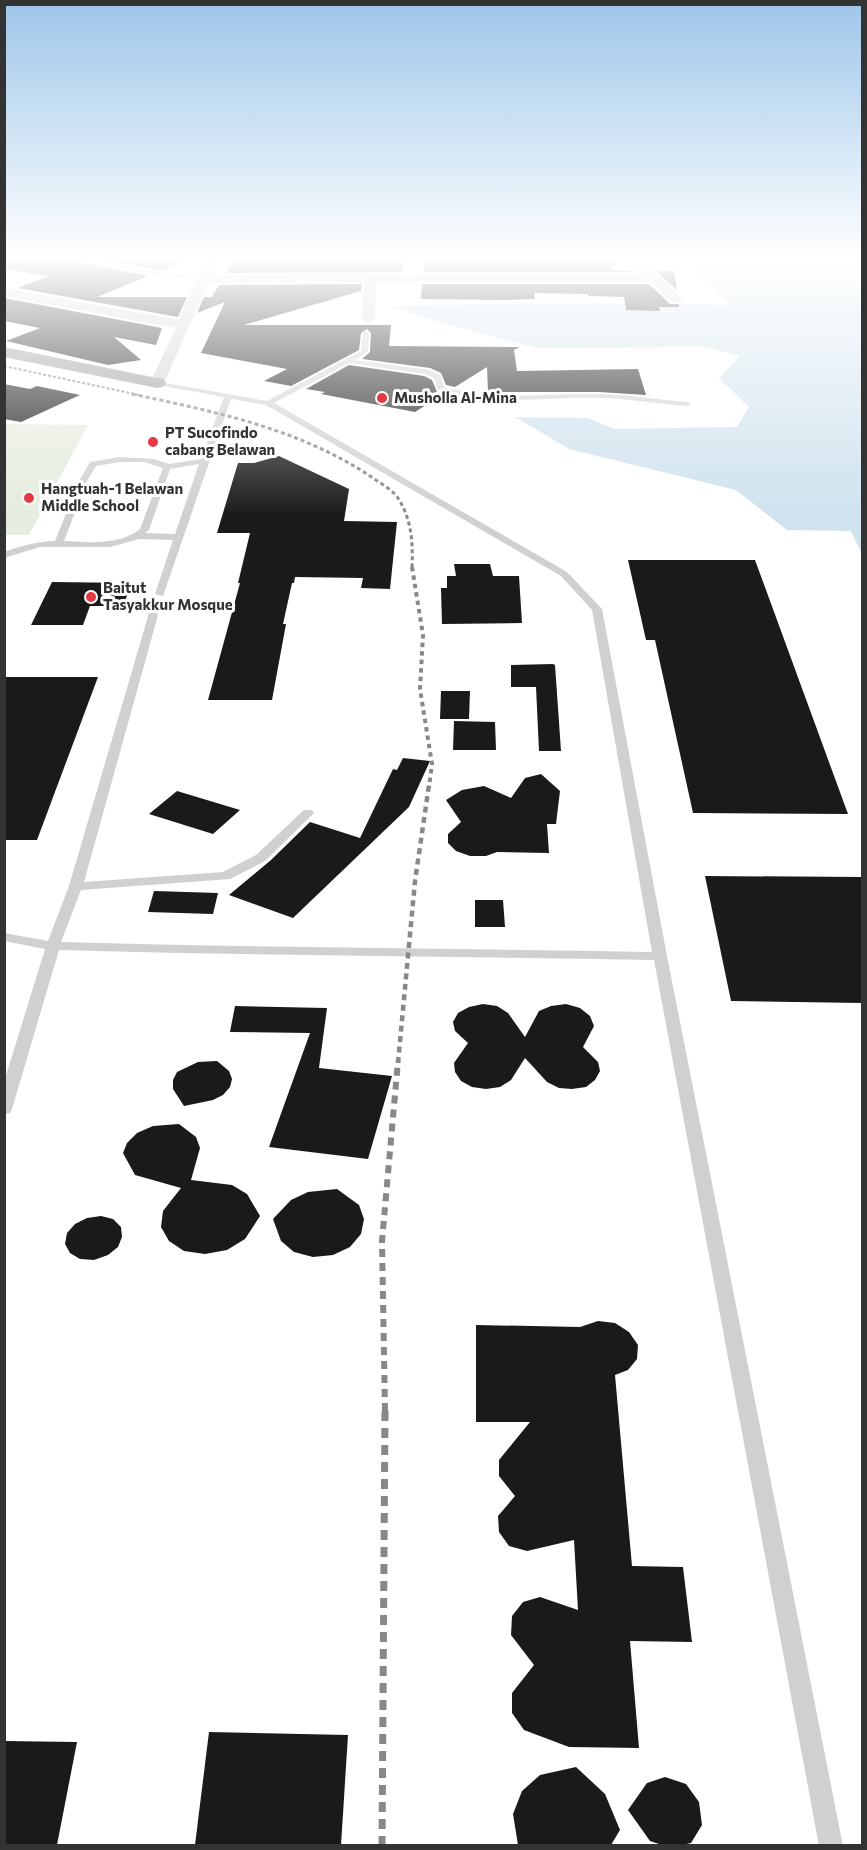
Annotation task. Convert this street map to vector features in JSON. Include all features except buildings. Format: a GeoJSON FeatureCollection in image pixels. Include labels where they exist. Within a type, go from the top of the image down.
{"type":"FeatureCollection","features":[{"type":"Feature","properties":{"kind":"highway"},"geometry":{"type":"LineString","coordinates":[[4,352],[157,383]]}},
{"type":"Feature","properties":{"kind":"street"},"geometry":{"type":"LineString","coordinates":[[157,383],[175,343]]}},
{"type":"Feature","properties":{"kind":"lane"},"geometry":{"type":"LineString","coordinates":[[268,403],[364,352],[365,343]]}},
{"type":"Feature","properties":{"kind":"lane"},"geometry":{"type":"LineString","coordinates":[[349,361],[427,372],[437,376],[441,388],[466,395],[491,398],[606,396],[687,404]]}},
{"type":"Feature","properties":{"kind":"lane"},"geometry":{"type":"LineString","coordinates":[[157,383],[268,403],[564,574],[597,609],[660,956],[831,1845]]}},
{"type":"Feature","properties":{"kind":"lane"},"geometry":{"type":"LineString","coordinates":[[160,594],[204,460],[228,397]]}},
{"type":"Feature","properties":{"kind":"lane"},"geometry":{"type":"LineString","coordinates":[[58,544],[83,481],[93,464],[106,460],[157,460],[168,467]]}},
{"type":"Feature","properties":{"kind":"lane"},"geometry":{"type":"LineString","coordinates":[[168,467],[204,460]]}},
{"type":"Feature","properties":{"kind":"lane"},"geometry":{"type":"LineString","coordinates":[[4,555],[40,544],[111,544],[126,542],[139,536],[144,530],[168,467]]}},
{"type":"Feature","properties":{"kind":"lane"},"geometry":{"type":"LineString","coordinates":[[139,536],[179,537]]}},
{"type":"Feature","properties":{"kind":"lane"},"geometry":{"type":"LineString","coordinates":[[4,1109],[53,946],[76,886],[153,615]]}},
{"type":"Feature","properties":{"kind":"lane"},"geometry":{"type":"LineString","coordinates":[[76,886],[225,876],[242,872],[255,864],[308,813]]}},
{"type":"Feature","properties":{"kind":"lane"},"geometry":{"type":"LineString","coordinates":[[4,937],[53,946],[227,951],[410,951],[660,956]]}},
{"type":"Feature","properties":{"kind":"shaded area","name":"Hangtuah-1 Belawan Middle School"},"geometry":{"type":"Polygon","coordinates":[[[5,424],[88,425],[29,535],[5,535],[5,424]]]}},
{"type":"Feature","properties":{"kind":"water"},"geometry":{"type":"Polygon","coordinates":[[[518,343],[862,343],[862,554],[851,531],[787,530],[736,490],[569,449],[515,417],[588,418],[615,429],[737,427],[749,407],[719,378],[740,356],[707,347],[535,348],[518,343]]]}},
{"type":"Feature","properties":{"kind":"railway"},"geometry":{"type":"LineString","coordinates":[[4,366],[139,395]]}},
{"type":"Feature","properties":{"kind":"railway"},"geometry":{"type":"LineString","coordinates":[[132,394],[257,424],[317,447],[373,478],[393,492],[403,506],[411,532],[412,567]]}},
{"type":"Feature","properties":{"kind":"railway"},"geometry":{"type":"LineString","coordinates":[[412,567],[423,635],[420,689],[432,764],[429,787]]}},
{"type":"Feature","properties":{"kind":"railway"},"geometry":{"type":"LineString","coordinates":[[398,1063],[415,881],[429,785]]}},
{"type":"Feature","properties":{"kind":"railway"},"geometry":{"type":"LineString","coordinates":[[385,1411],[382,1241],[398,1061]]}},
{"type":"Feature","properties":{"kind":"railway"},"geometry":{"type":"LineString","coordinates":[[382,1846],[385,1411]]}},
{"type":"Feature","properties":{"kind":"place","name":"Musholla Al-Mina"},"geometry":{"type":"Point","coordinates":[382,398]}},
{"type":"Feature","properties":{"kind":"place","name":"PT Sucofindo cabang Belawan"},"geometry":{"type":"Point","coordinates":[153,442]}},
{"type":"Feature","properties":{"kind":"place","name":"Hangtuah-1 Belawan Middle School"},"geometry":{"type":"Point","coordinates":[29,498]}},
{"type":"Feature","properties":{"kind":"place","name":"Baitut Tasyakkur Mosque"},"geometry":{"type":"Point","coordinates":[91,597]}}]}
